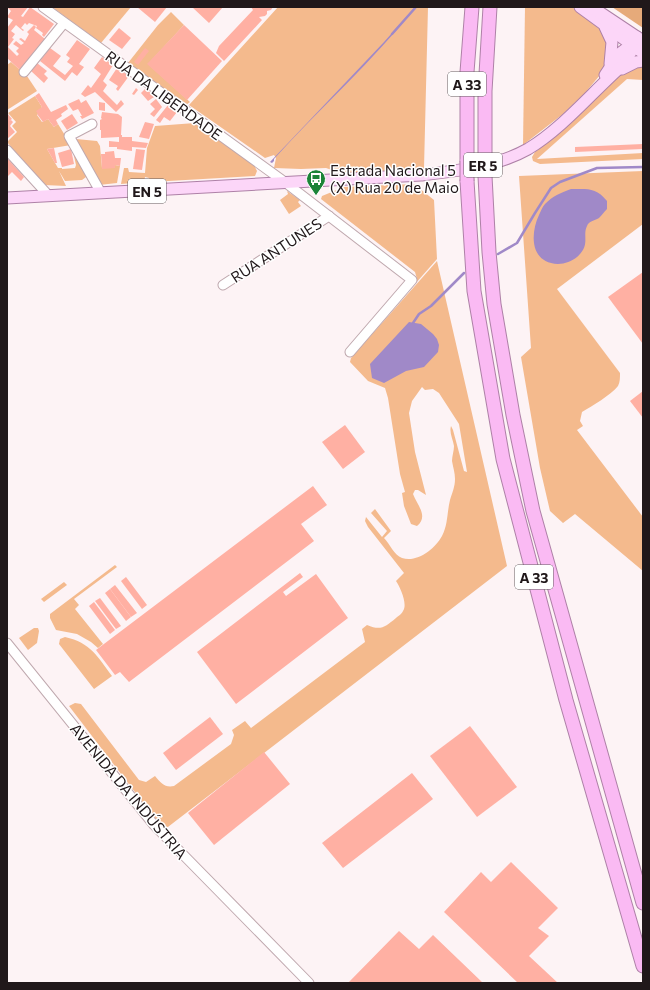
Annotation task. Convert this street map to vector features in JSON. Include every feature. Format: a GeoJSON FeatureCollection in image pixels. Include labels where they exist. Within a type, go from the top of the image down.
{"type":"FeatureCollection","features":[{"type":"Feature","properties":{"kind":"highway","name":"A 33"},"geometry":{"type":"LineString","coordinates":[[472,7],[467,72],[467,181],[474,291],[503,459],[566,700],[643,966]]}},
{"type":"Feature","properties":{"kind":"highway","name":"A 33"},"geometry":{"type":"LineString","coordinates":[[490,7],[485,91],[485,176],[489,252],[494,304],[513,415],[533,511],[643,902]]}},
{"type":"Feature","properties":{"kind":"main road"},"geometry":{"type":"LineString","coordinates":[[580,7],[604,24],[637,41]]}},
{"type":"Feature","properties":{"kind":"main road"},"geometry":{"type":"LineString","coordinates":[[592,7],[637,41],[643,53]]}},
{"type":"Feature","properties":{"kind":"main road"},"geometry":{"type":"LineString","coordinates":[[604,24],[612,42],[612,57],[609,69]]}},
{"type":"Feature","properties":{"kind":"main road"},"geometry":{"type":"LineString","coordinates":[[609,69],[619,54],[637,41]]}},
{"type":"Feature","properties":{"kind":"main road"},"geometry":{"type":"LineString","coordinates":[[599,86],[624,64],[637,41]]}},
{"type":"Feature","properties":{"kind":"main road"},"geometry":{"type":"LineString","coordinates":[[599,86],[626,66],[643,61]]}},
{"type":"Feature","properties":{"kind":"main road","name":"ER 5"},"geometry":{"type":"LineString","coordinates":[[286,183],[434,174],[496,162],[524,151],[539,141],[572,113],[599,86],[609,69]]}},
{"type":"Feature","properties":{"kind":"main road","name":"EN 5"},"geometry":{"type":"LineString","coordinates":[[7,198],[286,183]]}},
{"type":"Feature","properties":{"kind":"street","name":"RUA DA LIBERDADE"},"geometry":{"type":"LineString","coordinates":[[43,7],[286,183],[412,280],[350,352]]}},
{"type":"Feature","properties":{"kind":"street"},"geometry":{"type":"LineString","coordinates":[[24,72],[64,23]]}},
{"type":"Feature","properties":{"kind":"street"},"geometry":{"type":"LineString","coordinates":[[92,124],[70,136],[101,193]]}},
{"type":"Feature","properties":{"kind":"street"},"geometry":{"type":"LineString","coordinates":[[7,150],[49,196]]}},
{"type":"Feature","properties":{"kind":"street","name":"RUA ANTUNES"},"geometry":{"type":"LineString","coordinates":[[222,285],[329,216]]}},
{"type":"Feature","properties":{"kind":"street","name":"AVENIDA DA INDÚSTRIA"},"geometry":{"type":"LineString","coordinates":[[7,643],[154,825],[309,983]]}},
{"type":"Feature","properties":{"kind":"shaded area"},"geometry":{"type":"Polygon","coordinates":[[[52,7],[131,7],[101,43],[52,7]]]}},
{"type":"Feature","properties":{"kind":"shaded area"},"geometry":{"type":"Polygon","coordinates":[[[278,7],[428,7],[424,168],[344,174],[326,168],[274,168],[276,158],[274,155],[265,158],[189,105],[278,7]]]}},
{"type":"Feature","properties":{"kind":"shaded area"},"geometry":{"type":"Polygon","coordinates":[[[415,7],[382,46],[274,159],[274,161],[272,163],[270,162],[384,42],[415,7]]]}},
{"type":"Feature","properties":{"kind":"shaded area"},"geometry":{"type":"Polygon","coordinates":[[[525,7],[572,7],[602,31],[607,39],[605,69],[585,93],[563,114],[523,145],[525,7]]]}},
{"type":"Feature","properties":{"kind":"shaded area"},"geometry":{"type":"Polygon","coordinates":[[[612,7],[643,7],[643,28],[612,7]]]}},
{"type":"Feature","properties":{"kind":"shaded area"},"geometry":{"type":"Polygon","coordinates":[[[171,12],[184,25],[148,64],[190,102],[186,105],[128,63],[158,25],[171,12]]]}},
{"type":"Feature","properties":{"kind":"shaded area"},"geometry":{"type":"Polygon","coordinates":[[[11,62],[27,76],[37,91],[7,110],[7,65],[11,62]]]}},
{"type":"Feature","properties":{"kind":"shaded area"},"geometry":{"type":"Polygon","coordinates":[[[643,66],[643,80],[627,79],[537,159],[643,153],[643,159],[540,164],[533,161],[532,157],[535,152],[552,139],[616,78],[629,70],[643,66]]]}},
{"type":"Feature","properties":{"kind":"shaded area"},"geometry":{"type":"Polygon","coordinates":[[[35,96],[42,107],[37,115],[42,122],[48,119],[54,127],[58,124],[71,145],[47,149],[58,168],[62,169],[75,168],[76,165],[74,156],[76,155],[87,175],[82,180],[65,181],[59,171],[66,186],[44,185],[7,142],[17,132],[12,126],[16,122],[8,113],[35,96]]]}},
{"type":"Feature","properties":{"kind":"shaded area"},"geometry":{"type":"Polygon","coordinates":[[[195,123],[254,165],[257,171],[255,176],[151,182],[149,178],[145,177],[144,182],[121,184],[124,168],[128,168],[129,172],[145,173],[147,148],[155,126],[195,123]]]}},
{"type":"Feature","properties":{"kind":"shaded area"},"geometry":{"type":"Polygon","coordinates":[[[76,139],[97,141],[100,146],[102,168],[115,168],[115,165],[120,166],[117,183],[99,185],[75,141],[76,139]]]}},
{"type":"Feature","properties":{"kind":"shaded area"},"geometry":{"type":"Polygon","coordinates":[[[643,171],[643,224],[557,289],[620,373],[618,386],[611,393],[582,412],[580,421],[583,426],[577,430],[643,517],[643,571],[575,514],[563,523],[550,511],[540,468],[521,357],[531,348],[519,176],[643,171]]]}},
{"type":"Feature","properties":{"kind":"shaded area"},"geometry":{"type":"Polygon","coordinates":[[[414,184],[434,200],[437,259],[415,284],[417,279],[415,272],[321,199],[322,196],[344,187],[414,184]]]}},
{"type":"Feature","properties":{"kind":"shaded area"},"geometry":{"type":"Polygon","coordinates":[[[571,189],[591,190],[599,193],[607,201],[607,209],[599,218],[588,224],[584,248],[577,257],[571,261],[558,264],[549,262],[542,259],[537,253],[534,239],[536,223],[545,204],[557,195],[571,189]]]}},
{"type":"Feature","properties":{"kind":"shaded area"},"geometry":{"type":"Polygon","coordinates":[[[287,191],[300,200],[298,202],[301,206],[289,214],[280,200],[288,194],[287,191]]]}},
{"type":"Feature","properties":{"kind":"shaded area"},"geometry":{"type":"Polygon","coordinates":[[[437,261],[507,566],[164,830],[69,706],[75,703],[81,704],[139,780],[146,782],[155,776],[166,786],[174,786],[231,744],[234,735],[232,730],[245,721],[251,728],[365,642],[362,629],[367,625],[376,628],[383,627],[402,613],[405,604],[396,581],[404,573],[368,527],[365,521],[366,517],[382,537],[387,531],[371,513],[375,509],[391,531],[384,538],[399,557],[408,559],[419,557],[435,546],[442,536],[445,527],[454,485],[455,477],[452,461],[454,446],[451,426],[464,471],[467,472],[459,424],[439,393],[433,389],[425,390],[422,387],[412,401],[409,413],[415,452],[426,495],[418,490],[415,490],[413,494],[421,510],[422,518],[417,526],[411,524],[404,506],[402,493],[405,492],[400,474],[388,398],[385,388],[368,381],[350,362],[351,358],[437,261]]]}},
{"type":"Feature","properties":{"kind":"shaded area"},"geometry":{"type":"Polygon","coordinates":[[[409,322],[421,324],[433,334],[439,345],[438,352],[424,367],[406,371],[384,383],[372,378],[370,364],[409,322]]]}},
{"type":"Feature","properties":{"kind":"shaded area"},"geometry":{"type":"Polygon","coordinates":[[[115,565],[117,567],[74,599],[79,605],[75,609],[103,644],[98,648],[77,634],[56,630],[50,618],[50,614],[115,565]]]}},
{"type":"Feature","properties":{"kind":"shaded area"},"geometry":{"type":"Polygon","coordinates":[[[64,582],[67,585],[44,602],[41,599],[64,582]]]}},
{"type":"Feature","properties":{"kind":"shaded area"},"geometry":{"type":"Polygon","coordinates":[[[34,628],[38,628],[39,631],[37,643],[28,650],[19,638],[34,628]]]}},
{"type":"Feature","properties":{"kind":"shaded area"},"geometry":{"type":"Polygon","coordinates":[[[65,637],[81,643],[93,651],[112,676],[94,689],[59,644],[60,639],[65,637]]]}},
{"type":"Feature","properties":{"kind":"building"},"geometry":{"type":"Polygon","coordinates":[[[7,7],[28,7],[21,16],[23,17],[30,7],[54,24],[44,37],[42,35],[43,33],[36,28],[37,26],[29,23],[27,25],[25,23],[21,28],[24,30],[23,31],[16,25],[11,31],[15,34],[12,38],[14,39],[8,47],[17,56],[19,54],[16,51],[19,48],[13,44],[16,41],[21,45],[24,43],[19,39],[21,38],[25,41],[29,34],[27,32],[34,25],[36,27],[34,30],[45,39],[20,70],[7,58],[7,28],[13,20],[7,17],[11,11],[7,7]]]}},
{"type":"Feature","properties":{"kind":"building"},"geometry":{"type":"Polygon","coordinates":[[[137,7],[167,7],[155,22],[137,7]]]}},
{"type":"Feature","properties":{"kind":"building"},"geometry":{"type":"Polygon","coordinates":[[[192,7],[223,7],[209,23],[192,7]]]}},
{"type":"Feature","properties":{"kind":"building"},"geometry":{"type":"Polygon","coordinates":[[[251,7],[273,7],[271,10],[267,11],[265,16],[259,17],[262,20],[224,61],[216,53],[219,46],[253,10],[251,7]]]}},
{"type":"Feature","properties":{"kind":"building"},"geometry":{"type":"Polygon","coordinates":[[[184,25],[222,61],[187,100],[147,64],[184,25]]]}},
{"type":"Feature","properties":{"kind":"building"},"geometry":{"type":"Polygon","coordinates":[[[119,28],[131,38],[122,49],[109,40],[119,28]]]}},
{"type":"Feature","properties":{"kind":"building"},"geometry":{"type":"Polygon","coordinates":[[[77,40],[90,49],[79,64],[84,67],[77,76],[72,72],[65,81],[40,61],[50,48],[61,56],[53,66],[65,75],[73,66],[67,62],[70,58],[66,55],[77,40]]]}},
{"type":"Feature","properties":{"kind":"building"},"geometry":{"type":"Polygon","coordinates":[[[145,48],[149,51],[138,65],[134,62],[145,48]]]}},
{"type":"Feature","properties":{"kind":"building"},"geometry":{"type":"Polygon","coordinates":[[[102,57],[113,65],[103,81],[107,85],[103,91],[117,105],[121,100],[124,104],[116,112],[95,92],[85,97],[81,94],[88,85],[91,88],[101,74],[94,68],[102,57]]]}},
{"type":"Feature","properties":{"kind":"building"},"geometry":{"type":"Polygon","coordinates":[[[37,63],[47,71],[44,74],[48,78],[44,83],[31,71],[37,63]]]}},
{"type":"Feature","properties":{"kind":"building"},"geometry":{"type":"Polygon","coordinates":[[[117,68],[129,76],[118,91],[116,89],[118,86],[109,80],[117,68]]]}},
{"type":"Feature","properties":{"kind":"building"},"geometry":{"type":"Polygon","coordinates":[[[136,88],[138,90],[134,95],[132,94],[136,88]]]}},
{"type":"Feature","properties":{"kind":"building"},"geometry":{"type":"Polygon","coordinates":[[[146,88],[154,97],[148,101],[141,93],[146,88]]]}},
{"type":"Feature","properties":{"kind":"building"},"geometry":{"type":"Polygon","coordinates":[[[39,93],[51,112],[66,105],[68,109],[56,120],[58,124],[54,127],[48,119],[43,122],[37,114],[36,111],[42,107],[35,96],[39,93]]]}},
{"type":"Feature","properties":{"kind":"building"},"geometry":{"type":"Polygon","coordinates":[[[79,99],[81,103],[86,100],[94,113],[82,119],[78,109],[73,111],[68,104],[79,99]]]}},
{"type":"Feature","properties":{"kind":"building"},"geometry":{"type":"Polygon","coordinates":[[[156,99],[162,107],[154,117],[150,114],[155,109],[150,104],[156,99]]]}},
{"type":"Feature","properties":{"kind":"building"},"geometry":{"type":"Polygon","coordinates":[[[99,102],[105,103],[105,111],[99,110],[99,102]]]}},
{"type":"Feature","properties":{"kind":"building"},"geometry":{"type":"Polygon","coordinates":[[[168,105],[177,112],[170,121],[164,117],[160,123],[156,120],[168,105]]]}},
{"type":"Feature","properties":{"kind":"building"},"geometry":{"type":"Polygon","coordinates":[[[102,112],[118,114],[122,117],[122,137],[132,137],[132,141],[148,143],[146,148],[132,147],[132,151],[117,149],[117,147],[109,147],[109,141],[119,142],[119,137],[101,138],[100,120],[102,119],[102,112]]]}},
{"type":"Feature","properties":{"kind":"building"},"geometry":{"type":"Polygon","coordinates":[[[7,113],[12,119],[9,121],[11,120],[13,122],[10,126],[15,132],[7,139],[7,113]]]}},
{"type":"Feature","properties":{"kind":"building"},"geometry":{"type":"Polygon","coordinates":[[[72,114],[78,123],[67,130],[61,121],[72,114]]]}},
{"type":"Feature","properties":{"kind":"building"},"geometry":{"type":"Polygon","coordinates":[[[145,122],[154,124],[149,139],[139,137],[145,122]]]}},
{"type":"Feature","properties":{"kind":"building"},"geometry":{"type":"Polygon","coordinates":[[[643,144],[643,149],[575,152],[575,147],[643,144]]]}},
{"type":"Feature","properties":{"kind":"building"},"geometry":{"type":"Polygon","coordinates":[[[54,148],[57,163],[55,163],[47,149],[54,148]]]}},
{"type":"Feature","properties":{"kind":"building"},"geometry":{"type":"Polygon","coordinates":[[[71,149],[74,164],[62,167],[58,153],[71,149]]]}},
{"type":"Feature","properties":{"kind":"building"},"geometry":{"type":"Polygon","coordinates":[[[136,149],[145,150],[142,170],[133,169],[136,149]]]}},
{"type":"Feature","properties":{"kind":"building"},"geometry":{"type":"Polygon","coordinates":[[[114,151],[115,158],[121,158],[120,166],[115,165],[115,168],[102,169],[101,154],[114,151]]]}},
{"type":"Feature","properties":{"kind":"building"},"geometry":{"type":"Polygon","coordinates":[[[7,158],[24,177],[21,181],[12,172],[7,177],[7,158]]]}},
{"type":"Feature","properties":{"kind":"building"},"geometry":{"type":"Polygon","coordinates":[[[643,272],[643,344],[608,297],[643,272]]]}},
{"type":"Feature","properties":{"kind":"building"},"geometry":{"type":"Polygon","coordinates":[[[643,391],[643,418],[630,401],[643,391]]]}},
{"type":"Feature","properties":{"kind":"building"},"geometry":{"type":"Polygon","coordinates":[[[345,425],[365,452],[343,469],[322,442],[345,425]]]}},
{"type":"Feature","properties":{"kind":"building"},"geometry":{"type":"Polygon","coordinates":[[[313,486],[327,505],[301,524],[314,541],[129,682],[120,672],[115,675],[96,650],[313,486]]]}},
{"type":"Feature","properties":{"kind":"building"},"geometry":{"type":"Polygon","coordinates":[[[300,573],[303,577],[283,592],[286,596],[316,574],[348,618],[236,704],[197,652],[300,573]]]}},
{"type":"Feature","properties":{"kind":"building"},"geometry":{"type":"Polygon","coordinates":[[[126,577],[147,605],[142,609],[121,581],[126,577]]]}},
{"type":"Feature","properties":{"kind":"building"},"geometry":{"type":"Polygon","coordinates":[[[115,585],[137,613],[131,617],[110,589],[115,585]]]}},
{"type":"Feature","properties":{"kind":"building"},"geometry":{"type":"Polygon","coordinates":[[[110,589],[131,617],[126,621],[105,593],[110,589]]]}},
{"type":"Feature","properties":{"kind":"building"},"geometry":{"type":"Polygon","coordinates":[[[100,598],[121,626],[116,629],[95,601],[100,598]]]}},
{"type":"Feature","properties":{"kind":"building"},"geometry":{"type":"Polygon","coordinates":[[[94,602],[115,630],[110,634],[89,606],[94,602]]]}},
{"type":"Feature","properties":{"kind":"building"},"geometry":{"type":"Polygon","coordinates":[[[210,717],[223,734],[176,770],[163,753],[210,717]]]}},
{"type":"Feature","properties":{"kind":"building"},"geometry":{"type":"Polygon","coordinates":[[[470,726],[517,787],[477,817],[430,756],[470,726]]]}},
{"type":"Feature","properties":{"kind":"building"},"geometry":{"type":"Polygon","coordinates":[[[264,752],[290,784],[214,845],[188,813],[264,752]]]}},
{"type":"Feature","properties":{"kind":"building"},"geometry":{"type":"Polygon","coordinates":[[[412,773],[433,799],[343,868],[322,843],[412,773]]]}},
{"type":"Feature","properties":{"kind":"building"},"geometry":{"type":"Polygon","coordinates":[[[511,862],[558,908],[538,928],[549,936],[529,956],[558,983],[518,983],[444,912],[481,872],[491,882],[511,862]]]}},
{"type":"Feature","properties":{"kind":"building"},"geometry":{"type":"Polygon","coordinates":[[[399,931],[419,949],[433,935],[483,983],[348,983],[399,931]]]}},
{"type":"Feature","properties":{"kind":"waterway"},"geometry":{"type":"LineString","coordinates":[[392,34],[416,7]]}},
{"type":"Feature","properties":{"kind":"waterway"},"geometry":{"type":"LineString","coordinates":[[498,254],[517,243],[551,188],[560,182],[597,168],[643,167]]}},
{"type":"Feature","properties":{"kind":"waterway"},"geometry":{"type":"LineString","coordinates":[[413,323],[419,314],[431,306],[464,273]]}},
{"type":"Feature","properties":{"kind":"place","name":"Estrada Nacional 5 (X) Rua 20 de Maio"},"geometry":{"type":"Point","coordinates":[316,196]}}]}
